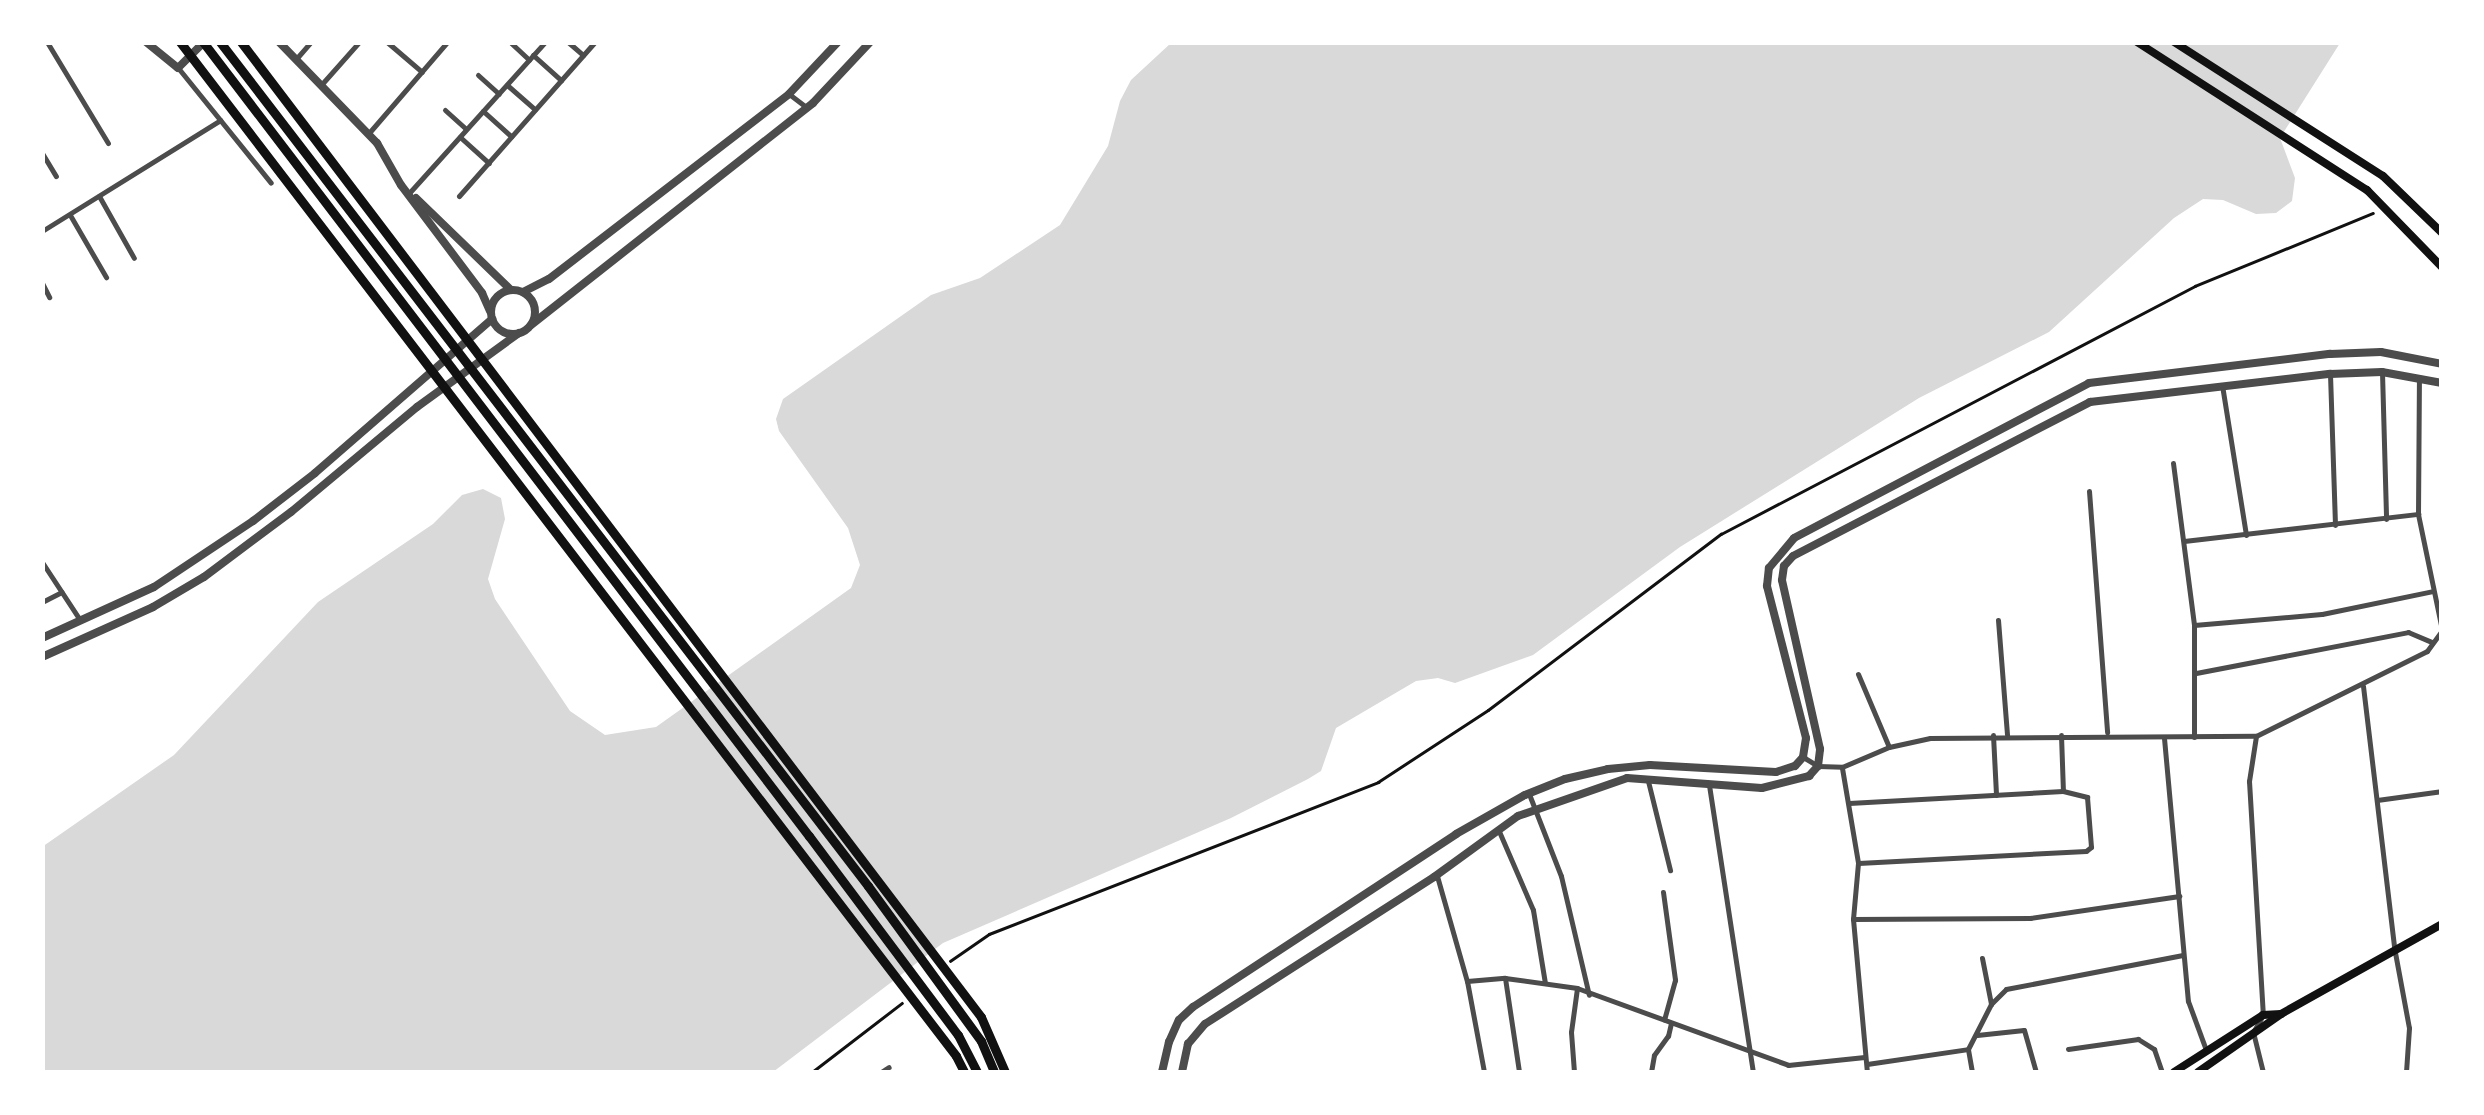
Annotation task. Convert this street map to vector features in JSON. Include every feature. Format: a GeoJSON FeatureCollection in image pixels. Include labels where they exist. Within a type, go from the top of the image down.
{"type":"FeatureCollection","features":[{"type":"Feature","properties":{"kind":"highway"},"geometry":{"type":"LineString","coordinates":[[180,42],[432,367],[956,1056],[964,1072]]}},
{"type":"Feature","properties":{"kind":"highway"},"geometry":{"type":"LineString","coordinates":[[203,42],[958,1035],[976,1072]]}},
{"type":"Feature","properties":{"kind":"highway"},"geometry":{"type":"LineString","coordinates":[[220,42],[868,886],[976,1035],[994,1072]]}},
{"type":"Feature","properties":{"kind":"highway"},"geometry":{"type":"LineString","coordinates":[[240,42],[981,1017],[1005,1072]]}},
{"type":"Feature","properties":{"kind":"main road"},"geometry":{"type":"LineString","coordinates":[[2137,42],[2367,190],[2442,266]]}},
{"type":"Feature","properties":{"kind":"main road"},"geometry":{"type":"LineString","coordinates":[[2174,42],[2383,176],[2442,233]]}},
{"type":"Feature","properties":{"kind":"main road"},"geometry":{"type":"LineString","coordinates":[[2198,1072],[2281,1014],[2394,947],[2442,924]]}},
{"type":"Feature","properties":{"kind":"main road"},"geometry":{"type":"LineString","coordinates":[[2174,1072],[2185,1070],[2206,1050],[2263,1015],[2281,1014]]}},
{"type":"Feature","properties":{"kind":"street"},"geometry":{"type":"LineString","coordinates":[[47,42],[108,143]]}},
{"type":"Feature","properties":{"kind":"street"},"geometry":{"type":"LineString","coordinates":[[146,42],[178,68],[271,183]]}},
{"type":"Feature","properties":{"kind":"street"},"geometry":{"type":"LineString","coordinates":[[178,68],[203,42]]}},
{"type":"Feature","properties":{"kind":"street"},"geometry":{"type":"LineString","coordinates":[[279,42],[368,134],[482,293],[491,315],[505,332],[519,333]]}},
{"type":"Feature","properties":{"kind":"street"},"geometry":{"type":"LineString","coordinates":[[296,59],[311,42]]}},
{"type":"Feature","properties":{"kind":"street"},"geometry":{"type":"LineString","coordinates":[[321,85],[359,42]]}},
{"type":"Feature","properties":{"kind":"street"},"geometry":{"type":"LineString","coordinates":[[387,42],[422,72]]}},
{"type":"Feature","properties":{"kind":"street"},"geometry":{"type":"LineString","coordinates":[[368,134],[446,42]]}},
{"type":"Feature","properties":{"kind":"street"},"geometry":{"type":"LineString","coordinates":[[510,42],[561,80]]}},
{"type":"Feature","properties":{"kind":"street"},"geometry":{"type":"LineString","coordinates":[[410,192],[544,42]]}},
{"type":"Feature","properties":{"kind":"street"},"geometry":{"type":"LineString","coordinates":[[568,42],[583,56]]}},
{"type":"Feature","properties":{"kind":"street"},"geometry":{"type":"LineString","coordinates":[[459,196],[594,42]]}},
{"type":"Feature","properties":{"kind":"street"},"geometry":{"type":"LineString","coordinates":[[401,185],[511,290],[522,292],[549,279],[788,94],[838,42]]}},
{"type":"Feature","properties":{"kind":"street"},"geometry":{"type":"LineString","coordinates":[[42,657],[153,607],[204,577],[807,108],[870,42]]}},
{"type":"Feature","properties":{"kind":"street"},"geometry":{"type":"LineString","coordinates":[[478,76],[499,94]]}},
{"type":"Feature","properties":{"kind":"street"},"geometry":{"type":"LineString","coordinates":[[507,85],[536,109]]}},
{"type":"Feature","properties":{"kind":"street"},"geometry":{"type":"LineString","coordinates":[[788,94],[807,108]]}},
{"type":"Feature","properties":{"kind":"street"},"geometry":{"type":"LineString","coordinates":[[444,110],[466,129]]}},
{"type":"Feature","properties":{"kind":"street"},"geometry":{"type":"LineString","coordinates":[[484,111],[512,137]]}},
{"type":"Feature","properties":{"kind":"street"},"geometry":{"type":"LineString","coordinates":[[42,231],[220,120]]}},
{"type":"Feature","properties":{"kind":"street"},"geometry":{"type":"LineString","coordinates":[[460,137],[489,163]]}},
{"type":"Feature","properties":{"kind":"street"},"geometry":{"type":"LineString","coordinates":[[42,153],[56,176]]}},
{"type":"Feature","properties":{"kind":"street"},"geometry":{"type":"LineString","coordinates":[[99,196],[134,258]]}},
{"type":"Feature","properties":{"kind":"street"},"geometry":{"type":"LineString","coordinates":[[70,214],[106,277]]}},
{"type":"Feature","properties":{"kind":"street"},"geometry":{"type":"LineString","coordinates":[[42,284],[50,297]]}},
{"type":"Feature","properties":{"kind":"street"},"geometry":{"type":"LineString","coordinates":[[42,638],[154,587],[258,516],[491,315],[495,298],[511,290]]}},
{"type":"Feature","properties":{"kind":"street"},"geometry":{"type":"LineString","coordinates":[[522,292],[535,310],[531,324]]}},
{"type":"Feature","properties":{"kind":"street"},"geometry":{"type":"LineString","coordinates":[[1162,1072],[1168,1042],[1180,1020],[1193,1007],[1456,834],[1529,794],[1608,768],[1650,765],[1776,772],[1795,766],[1803,757],[1806,738],[1767,586],[1769,568],[1794,538],[2089,383],[2330,354],[2382,352],[2442,364]]}},
{"type":"Feature","properties":{"kind":"street"},"geometry":{"type":"LineString","coordinates":[[2382,372],[2386,519]]}},
{"type":"Feature","properties":{"kind":"street"},"geometry":{"type":"LineString","coordinates":[[1182,1072],[1188,1044],[1205,1024],[1436,876],[1498,829],[1536,808],[1612,780],[1647,777],[1708,785],[1773,787],[1801,780],[1818,766],[1820,749],[1782,580],[1788,561],[2079,405],[2330,374],[2382,372],[2442,383]]}},
{"type":"Feature","properties":{"kind":"street"},"geometry":{"type":"LineString","coordinates":[[2330,374],[2334,524]]}},
{"type":"Feature","properties":{"kind":"street"},"geometry":{"type":"LineString","coordinates":[[1803,757],[1818,766],[1842,767],[1888,747],[1930,738],[2060,734],[2256,736],[2427,651],[2442,630],[2418,514],[2419,377]]}},
{"type":"Feature","properties":{"kind":"street"},"geometry":{"type":"LineString","coordinates":[[2222,386],[2246,535]]}},
{"type":"Feature","properties":{"kind":"street"},"geometry":{"type":"LineString","coordinates":[[2173,463],[2194,624],[2194,737]]}},
{"type":"Feature","properties":{"kind":"street"},"geometry":{"type":"LineString","coordinates":[[2088,491],[2107,734]]}},
{"type":"Feature","properties":{"kind":"street"},"geometry":{"type":"LineString","coordinates":[[2184,541],[2418,514]]}},
{"type":"Feature","properties":{"kind":"street"},"geometry":{"type":"LineString","coordinates":[[42,562],[80,620]]}},
{"type":"Feature","properties":{"kind":"street"},"geometry":{"type":"LineString","coordinates":[[2194,624],[2322,614],[2434,591]]}},
{"type":"Feature","properties":{"kind":"street"},"geometry":{"type":"LineString","coordinates":[[42,602],[62,592]]}},
{"type":"Feature","properties":{"kind":"street"},"geometry":{"type":"LineString","coordinates":[[1998,620],[2007,735]]}},
{"type":"Feature","properties":{"kind":"street"},"geometry":{"type":"LineString","coordinates":[[2196,673],[2408,632],[2433,642]]}},
{"type":"Feature","properties":{"kind":"street"},"geometry":{"type":"LineString","coordinates":[[1858,674],[1888,747]]}},
{"type":"Feature","properties":{"kind":"street"},"geometry":{"type":"LineString","coordinates":[[2363,686],[2394,947],[2409,1028],[2406,1072]]}},
{"type":"Feature","properties":{"kind":"street"},"geometry":{"type":"LineString","coordinates":[[2060,734],[2063,791]]}},
{"type":"Feature","properties":{"kind":"street"},"geometry":{"type":"LineString","coordinates":[[1993,736],[1996,795]]}},
{"type":"Feature","properties":{"kind":"street"},"geometry":{"type":"LineString","coordinates":[[2256,736],[2249,781],[2263,1015],[2253,1032],[2263,1072]]}},
{"type":"Feature","properties":{"kind":"street"},"geometry":{"type":"LineString","coordinates":[[2164,738],[2190,1011],[2206,1050]]}},
{"type":"Feature","properties":{"kind":"street"},"geometry":{"type":"LineString","coordinates":[[1842,767],[1858,863],[1853,919],[1866,1065]]}},
{"type":"Feature","properties":{"kind":"street"},"geometry":{"type":"LineString","coordinates":[[1647,777],[1670,870]]}},
{"type":"Feature","properties":{"kind":"street"},"geometry":{"type":"LineString","coordinates":[[1708,785],[1754,1072]]}},
{"type":"Feature","properties":{"kind":"street"},"geometry":{"type":"LineString","coordinates":[[1850,802],[2063,791],[2087,796],[2090,850],[1858,863]]}},
{"type":"Feature","properties":{"kind":"street"},"geometry":{"type":"LineString","coordinates":[[2377,800],[2442,791]]}},
{"type":"Feature","properties":{"kind":"street"},"geometry":{"type":"LineString","coordinates":[[1529,794],[1562,876],[1589,995]]}},
{"type":"Feature","properties":{"kind":"street"},"geometry":{"type":"LineString","coordinates":[[1498,829],[1533,910],[1544,982]]}},
{"type":"Feature","properties":{"kind":"street"},"geometry":{"type":"LineString","coordinates":[[1436,876],[1467,981],[1484,1072]]}},
{"type":"Feature","properties":{"kind":"street"},"geometry":{"type":"LineString","coordinates":[[1651,1072],[1675,980],[1662,892]]}},
{"type":"Feature","properties":{"kind":"street"},"geometry":{"type":"LineString","coordinates":[[1853,919],[2030,918],[2178,896]]}},
{"type":"Feature","properties":{"kind":"street"},"geometry":{"type":"LineString","coordinates":[[1972,1072],[1968,1049],[1991,1004],[2018,984],[2184,955]]}},
{"type":"Feature","properties":{"kind":"street"},"geometry":{"type":"LineString","coordinates":[[1982,958],[1991,1004]]}},
{"type":"Feature","properties":{"kind":"street"},"geometry":{"type":"LineString","coordinates":[[1467,981],[1505,978],[1577,988],[1788,1065],[1866,1065],[1968,1049]]}},
{"type":"Feature","properties":{"kind":"street"},"geometry":{"type":"LineString","coordinates":[[1505,978],[1519,1072]]}},
{"type":"Feature","properties":{"kind":"street"},"geometry":{"type":"LineString","coordinates":[[1574,1072],[1571,1032],[1577,988]]}},
{"type":"Feature","properties":{"kind":"street"},"geometry":{"type":"LineString","coordinates":[[1977,1035],[2024,1030],[2036,1072]]}},
{"type":"Feature","properties":{"kind":"street"},"geometry":{"type":"LineString","coordinates":[[2068,1049],[2138,1040],[2154,1049],[2162,1072]]}},
{"type":"Feature","properties":{"kind":"street"},"geometry":{"type":"LineString","coordinates":[[881,1072],[889,1067]]}},
{"type":"Feature","properties":{"kind":"path"},"geometry":{"type":"LineString","coordinates":[[949,962],[988,934],[1378,782],[1488,710],[1722,534],[2195,286],[2384,209]]}},
{"type":"Feature","properties":{"kind":"path"},"geometry":{"type":"LineString","coordinates":[[812,1072],[912,995]]}},
{"type":"Feature","properties":{"kind":"shaded area"},"geometry":{"type":"Polygon","coordinates":[[[1171,43],[2340,43],[2280,138],[2295,178],[2292,201],[2276,213],[2256,214],[2223,200],[2203,199],[2174,218],[2049,332],[1919,398],[1680,547],[1533,655],[1455,683],[1438,678],[1416,681],[1336,728],[1321,771],[1308,779],[1231,818],[943,943],[773,1072],[43,1072],[42,847],[174,755],[318,602],[433,524],[462,495],[483,489],[501,498],[505,519],[488,579],[495,599],[570,711],[605,735],[656,727],[851,588],[860,565],[848,528],[779,431],[776,419],[783,399],[931,295],[980,278],[1060,225],[1108,146],[1120,101],[1131,80],[1171,43]]]}}]}
